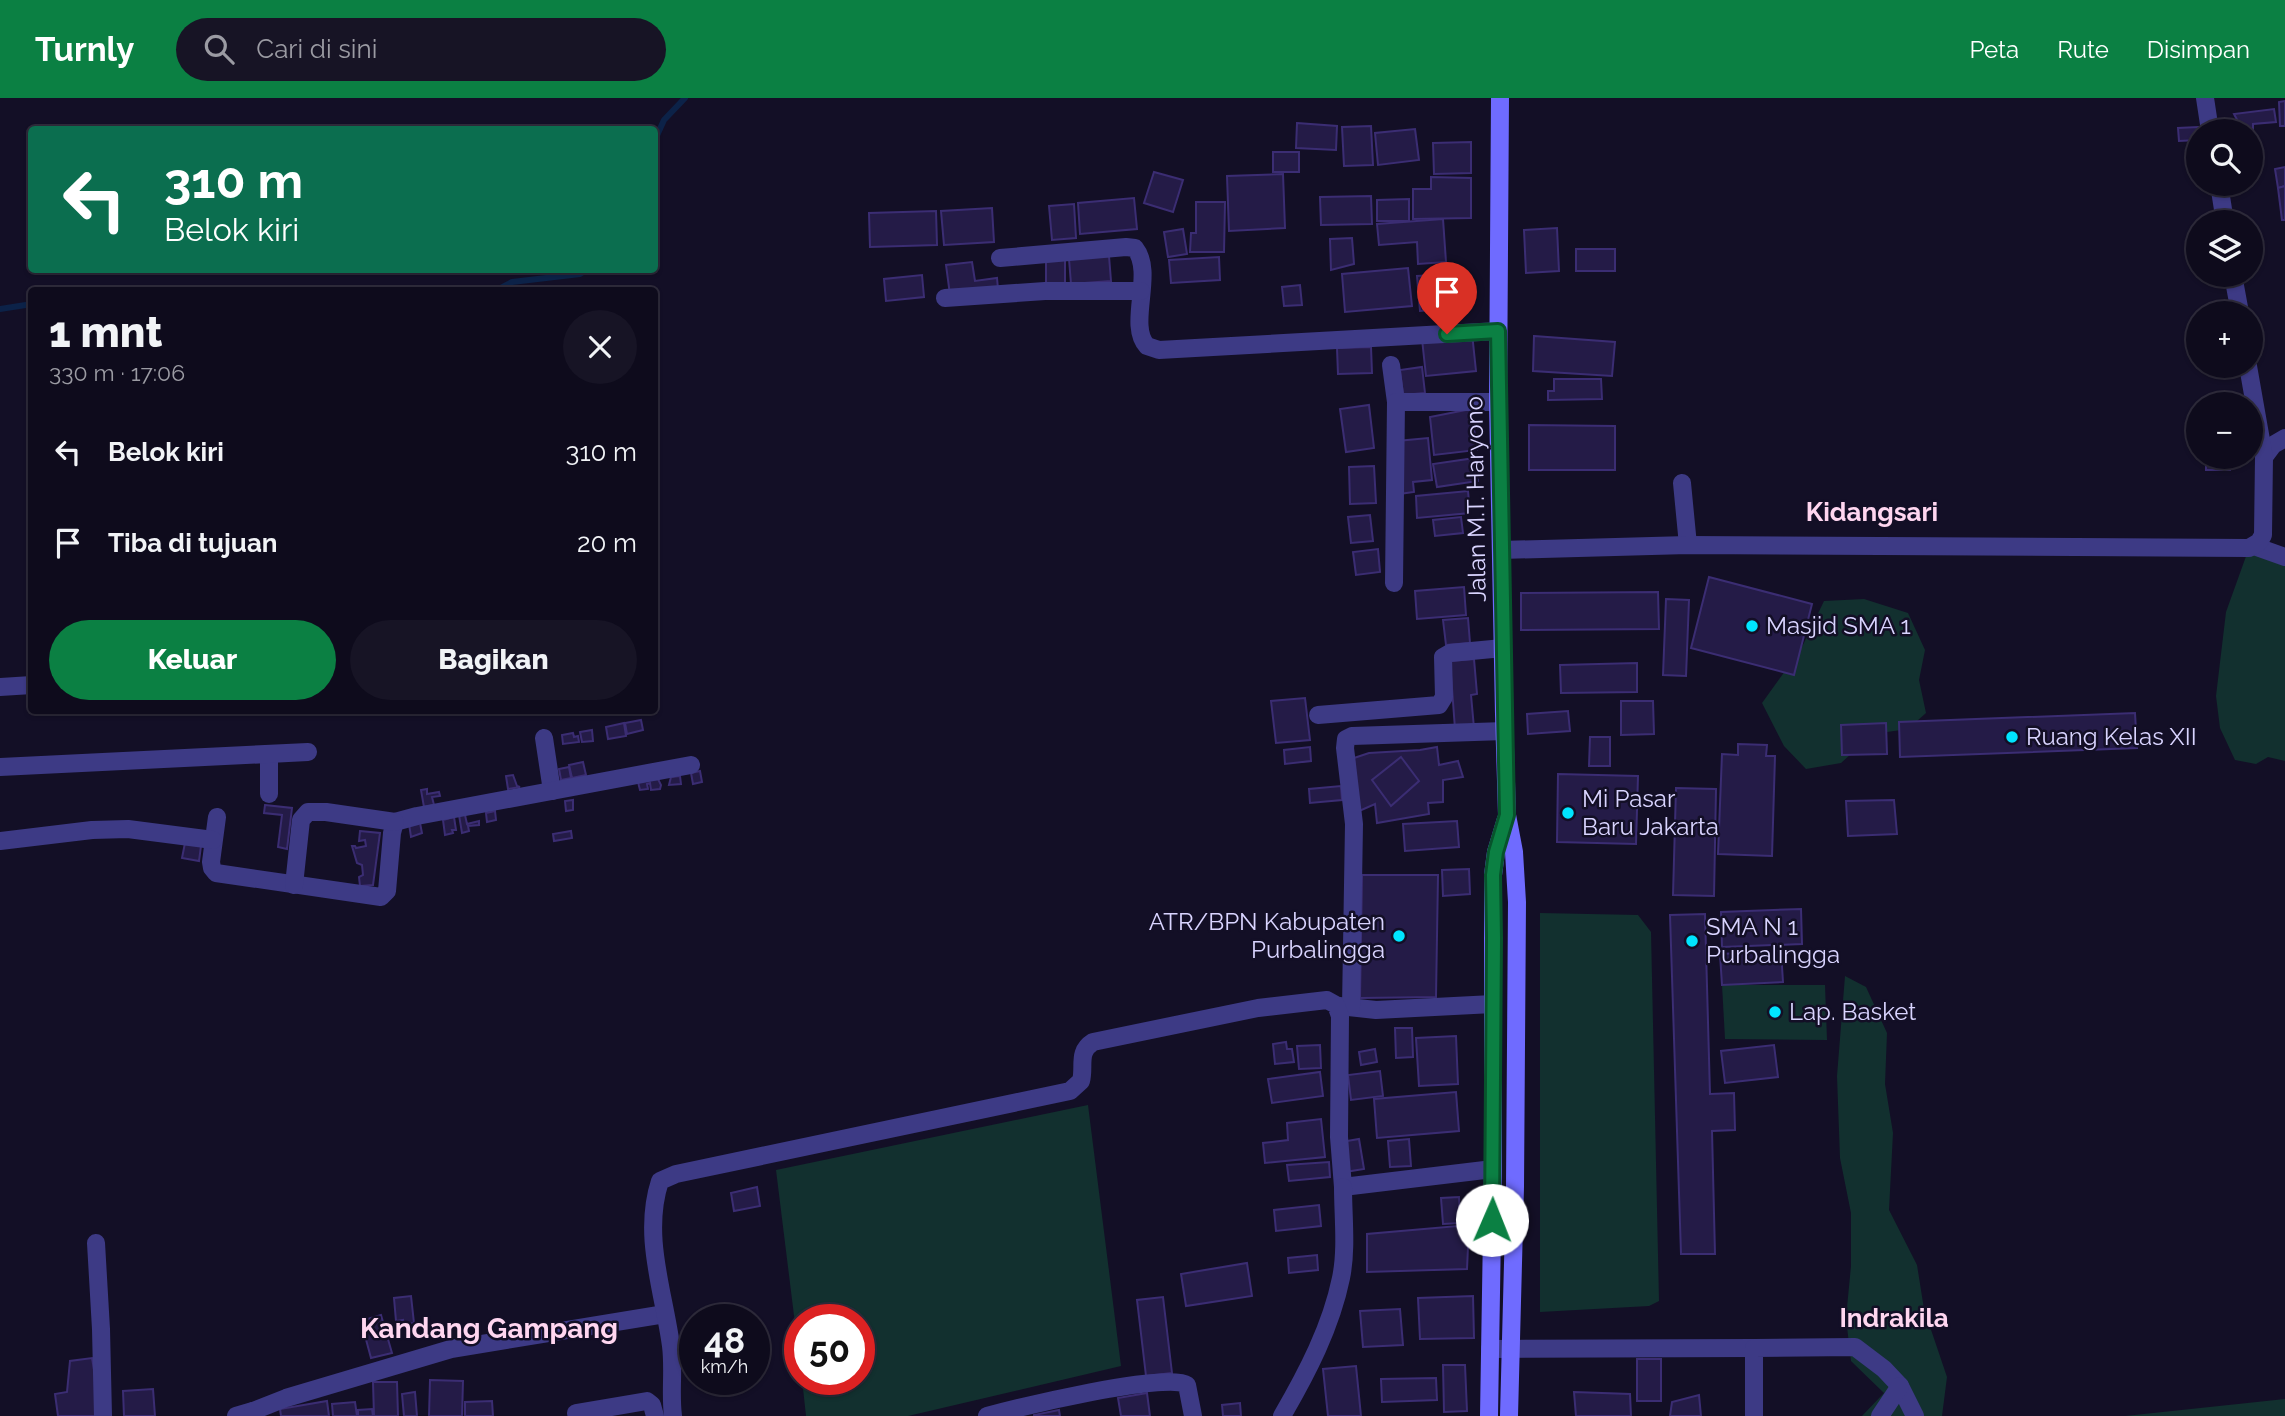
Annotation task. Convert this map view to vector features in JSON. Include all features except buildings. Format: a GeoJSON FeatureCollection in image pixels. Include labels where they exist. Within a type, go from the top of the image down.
{"type":"FeatureCollection","features":[{"type":"Feature","properties":{"kind":"main road","name":"Jalan M.T. Haryono"},"geometry":{"type":"LineString","coordinates":[[1500,98],[1498,402],[1503,648],[1507,815],[1514,852],[1517,902],[1515,1186],[1509,1416]]}},
{"type":"Feature","properties":{"kind":"main road","name":"Jalan M.T. Haryono"},"geometry":{"type":"LineString","coordinates":[[1489,1416],[1493,1169],[1493,875],[1496,852],[1507,815]]}},
{"type":"Feature","properties":{"kind":"street"},"geometry":{"type":"LineString","coordinates":[[2205,98],[2208,119]]}},
{"type":"Feature","properties":{"kind":"street"},"geometry":{"type":"LineString","coordinates":[[1000,258],[1135,248],[1141,256],[1143,267],[1142,341],[1159,350],[1498,331]]}},
{"type":"Feature","properties":{"kind":"street"},"geometry":{"type":"LineString","coordinates":[[945,298],[1045,291],[1141,291]]}},
{"type":"Feature","properties":{"kind":"street"},"geometry":{"type":"LineString","coordinates":[[1391,365],[1396,402],[1394,583]]}},
{"type":"Feature","properties":{"kind":"street"},"geometry":{"type":"LineString","coordinates":[[2250,378],[2264,457],[2263,535],[2254,546]]}},
{"type":"Feature","properties":{"kind":"street"},"geometry":{"type":"LineString","coordinates":[[1396,402],[1498,402]]}},
{"type":"Feature","properties":{"kind":"street"},"geometry":{"type":"LineString","coordinates":[[2264,457],[2273,445],[2285,438]]}},
{"type":"Feature","properties":{"kind":"street"},"geometry":{"type":"LineString","coordinates":[[1682,483],[1688,545]]}},
{"type":"Feature","properties":{"kind":"street"},"geometry":{"type":"LineString","coordinates":[[1501,550],[1688,545],[2254,546],[2285,557]]}},
{"type":"Feature","properties":{"kind":"street"},"geometry":{"type":"LineString","coordinates":[[1318,715],[1439,705],[1444,697],[1443,657],[1450,653],[1503,648]]}},
{"type":"Feature","properties":{"kind":"street"},"geometry":{"type":"LineString","coordinates":[[0,687],[28,685]]}},
{"type":"Feature","properties":{"kind":"street"},"geometry":{"type":"LineString","coordinates":[[1282,1416],[1320,1343],[1331,1316],[1341,1276],[1343,1187],[1339,1138],[1340,1024],[1344,1006],[1354,824],[1346,739],[1352,736],[1505,731]]}},
{"type":"Feature","properties":{"kind":"street"},"geometry":{"type":"LineString","coordinates":[[544,738],[552,791]]}},
{"type":"Feature","properties":{"kind":"street"},"geometry":{"type":"LineString","coordinates":[[0,767],[308,752]]}},
{"type":"Feature","properties":{"kind":"street"},"geometry":{"type":"LineString","coordinates":[[269,754],[270,794]]}},
{"type":"Feature","properties":{"kind":"street"},"geometry":{"type":"LineString","coordinates":[[294,885],[301,820],[308,812],[395,822],[691,765]]}},
{"type":"Feature","properties":{"kind":"street"},"geometry":{"type":"LineString","coordinates":[[217,817],[211,862],[216,873],[381,897],[385,895],[390,869],[395,822]]}},
{"type":"Feature","properties":{"kind":"street"},"geometry":{"type":"LineString","coordinates":[[0,841],[92,830],[128,829],[213,840]]}},
{"type":"Feature","properties":{"kind":"street"},"geometry":{"type":"LineString","coordinates":[[673,1416],[674,1366],[658,1315],[654,1217],[657,1190],[660,1181],[667,1176],[1070,1091],[1082,1081],[1083,1053],[1093,1042],[1258,1008],[1327,1000],[1344,1006],[1376,1010],[1493,1004]]}},
{"type":"Feature","properties":{"kind":"street"},"geometry":{"type":"LineString","coordinates":[[1343,1187],[1493,1169]]}},
{"type":"Feature","properties":{"kind":"street"},"geometry":{"type":"LineString","coordinates":[[96,1243],[103,1416]]}},
{"type":"Feature","properties":{"kind":"street"},"geometry":{"type":"LineString","coordinates":[[247,1414],[286,1398],[452,1349],[658,1315]]}},
{"type":"Feature","properties":{"kind":"street"},"geometry":{"type":"LineString","coordinates":[[1754,1348],[1754,1416]]}},
{"type":"Feature","properties":{"kind":"street"},"geometry":{"type":"LineString","coordinates":[[1490,1349],[1855,1348],[1884,1369],[1900,1386],[1915,1416]]}},
{"type":"Feature","properties":{"kind":"street"},"geometry":{"type":"LineString","coordinates":[[987,1416],[1115,1388],[1176,1381],[1187,1385],[1193,1416]]}},
{"type":"Feature","properties":{"kind":"street"},"geometry":{"type":"LineString","coordinates":[[1880,1416],[1900,1386]]}},
{"type":"Feature","properties":{"kind":"street"},"geometry":{"type":"LineString","coordinates":[[576,1413],[647,1401],[652,1405],[655,1416]]}},
{"type":"Feature","properties":{"kind":"green space"},"geometry":{"type":"Polygon","coordinates":[[[2249,548],[2285,560],[2285,761],[2268,757],[2256,764],[2235,760],[2220,728],[2216,696],[2226,612],[2249,548]]]}},
{"type":"Feature","properties":{"kind":"green space"},"geometry":{"type":"Polygon","coordinates":[[[1864,599],[1908,613],[1925,650],[1919,680],[1926,713],[1908,729],[1873,734],[1841,763],[1806,769],[1784,746],[1762,703],[1801,649],[1824,601],[1864,599]]]}},
{"type":"Feature","properties":{"kind":"green space"},"geometry":{"type":"Polygon","coordinates":[[[1540,913],[1638,915],[1651,932],[1659,1301],[1649,1306],[1540,1312],[1540,913]]]}},
{"type":"Feature","properties":{"kind":"green space"},"geometry":{"type":"Polygon","coordinates":[[[1845,976],[1866,987],[1887,1033],[1885,1084],[1893,1133],[1889,1210],[1917,1265],[1924,1309],[1947,1377],[1942,1416],[1862,1416],[1884,1393],[1851,1361],[1846,1318],[1851,1266],[1851,1213],[1840,1158],[1837,1076],[1845,976]]]}},
{"type":"Feature","properties":{"kind":"green space","name":"Lap. Basket"},"geometry":{"type":"Polygon","coordinates":[[[1722,985],[1825,985],[1827,1040],[1725,1039],[1722,985]]]}},
{"type":"Feature","properties":{"kind":"green space"},"geometry":{"type":"Polygon","coordinates":[[[1088,1105],[1121,1366],[908,1416],[806,1416],[804,1395],[875,1395],[875,1304],[793,1304],[776,1170],[1088,1105]]]}},
{"type":"Feature","properties":{"kind":"green space"},"geometry":{"type":"Polygon","coordinates":[[[2285,1399],[2285,1416],[2125,1416],[2285,1399]]]}},
{"type":"Feature","properties":{"kind":"waterway"},"geometry":{"type":"LineString","coordinates":[[658,133],[664,120],[685,98]]}},
{"type":"Feature","properties":{"kind":"waterway"},"geometry":{"type":"LineString","coordinates":[[503,287],[512,282],[582,273]]}},
{"type":"Feature","properties":{"kind":"waterway"},"geometry":{"type":"LineString","coordinates":[[0,309],[28,305]]}},
{"type":"Feature","properties":{"kind":"place","name":"Masjid SMA 1"},"geometry":{"type":"Point","coordinates":[1752,626]}},
{"type":"Feature","properties":{"kind":"place","name":"Ruang Kelas XII"},"geometry":{"type":"Point","coordinates":[2012,737]}},
{"type":"Feature","properties":{"kind":"place","name":"Mi Pasar Baru Jakarta"},"geometry":{"type":"Point","coordinates":[1568,813]}},
{"type":"Feature","properties":{"kind":"place","name":"ATR/BPN Kabupaten Purbalingga"},"geometry":{"type":"Point","coordinates":[1399,936]}},
{"type":"Feature","properties":{"kind":"place","name":"SMA N 1 Purbalingga"},"geometry":{"type":"Point","coordinates":[1692,941]}},
{"type":"Feature","properties":{"kind":"place","name":"Lap. Basket"},"geometry":{"type":"Point","coordinates":[1775,1012]}},
{"type":"Feature","properties":{"kind":"district","name":"Kidangsari"},"geometry":{"type":"Point","coordinates":[1872,512]}},
{"type":"Feature","properties":{"kind":"district","name":"Indrakila"},"geometry":{"type":"Point","coordinates":[1894,1318]}},
{"type":"Feature","properties":{"kind":"district","name":"Kandang Gampang"},"geometry":{"type":"Point","coordinates":[489,1328]}},
{"type":"Feature","properties":{"kind":"route"},"geometry":{"type":"LineString","coordinates":[[1447,334],[1498,331],[1507,815],[1496,852],[1493,875],[1492,1220]]}}]}
